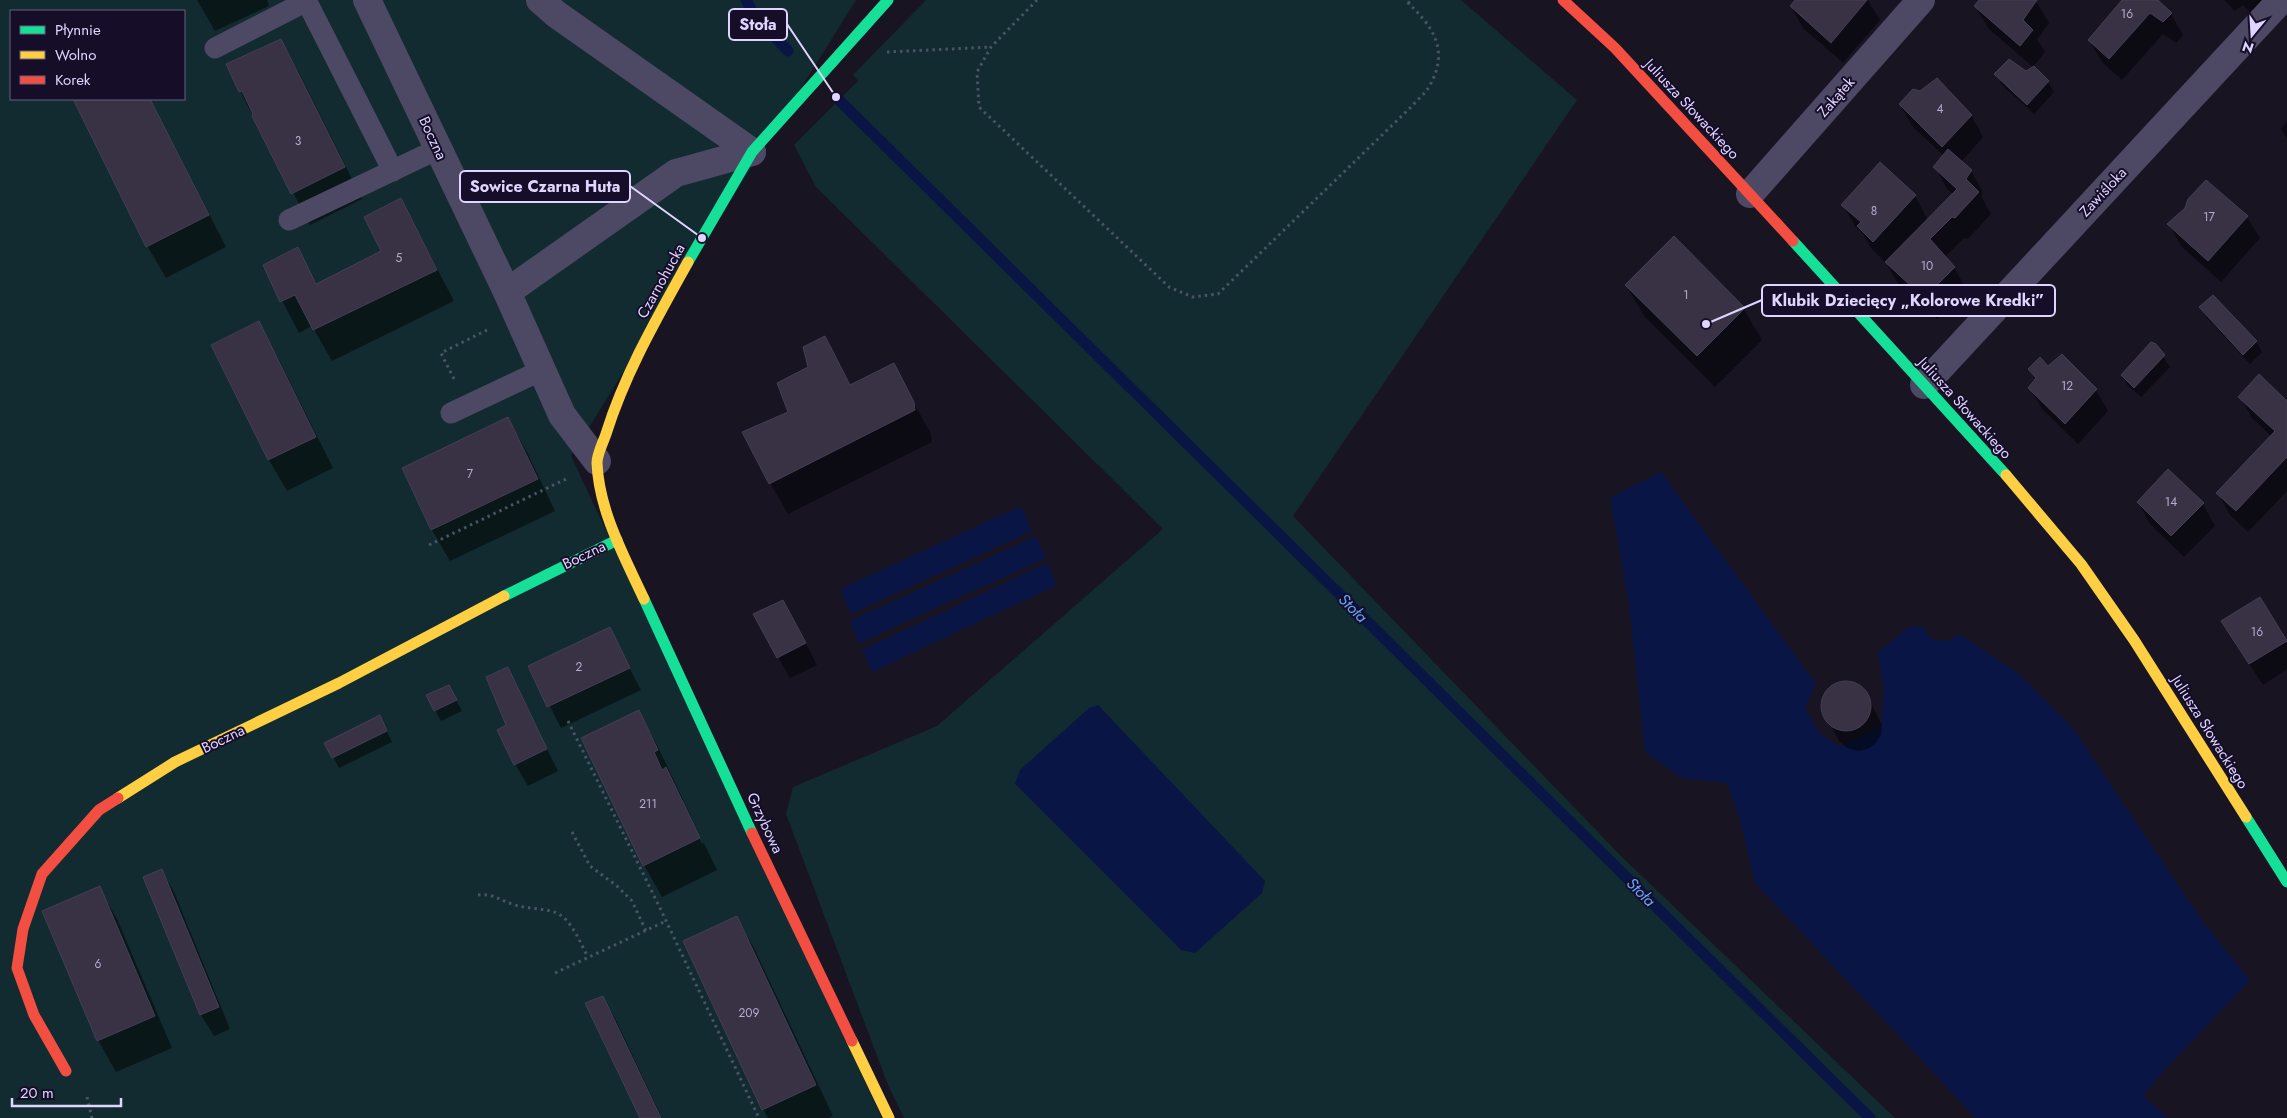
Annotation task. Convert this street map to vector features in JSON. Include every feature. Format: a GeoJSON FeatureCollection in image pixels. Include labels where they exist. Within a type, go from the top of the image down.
{"type":"FeatureCollection","features":[{"type":"Feature","properties":{"kind":"street","name":"Boczna"},"geometry":{"type":"LineString","coordinates":[[367,0],[506,292],[562,415],[597,461]]}},
{"type":"Feature","properties":{"kind":"street"},"geometry":{"type":"LineString","coordinates":[[540,0],[556,14],[752,152]]}},
{"type":"Feature","properties":{"kind":"street","name":"Czarnohucka"},"geometry":{"type":"LineString","coordinates":[[617,540],[602,499],[597,461],[613,410],[644,341],[752,152],[888,0]]}},
{"type":"Feature","properties":{"kind":"street","name":"Juliusza Słowackiego"},"geometry":{"type":"LineString","coordinates":[[1563,0],[1616,48],[1750,194],[2008,477],[2080,564],[2134,640],[2287,882]]}},
{"type":"Feature","properties":{"kind":"street","name":"Zakątek"},"geometry":{"type":"LineString","coordinates":[[1750,194],[1921,0]]}},
{"type":"Feature","properties":{"kind":"street","name":"Zawiśloka"},"geometry":{"type":"LineString","coordinates":[[1924,384],[2281,0]]}},
{"type":"Feature","properties":{"kind":"street"},"geometry":{"type":"LineString","coordinates":[[506,292],[676,173],[752,152]]}},
{"type":"Feature","properties":{"kind":"street","name":"Boczna"},"geometry":{"type":"LineString","coordinates":[[66,1071],[34,1015],[17,968],[23,929],[42,874],[99,810],[175,762],[339,683],[538,578],[617,540]]}},
{"type":"Feature","properties":{"kind":"street","name":"Grzybowa"},"geometry":{"type":"LineString","coordinates":[[617,540],[755,839],[889,1118]]}},
{"type":"Feature","properties":{"kind":"lane"},"geometry":{"type":"LineString","coordinates":[[215,48],[307,1],[393,171]]}},
{"type":"Feature","properties":{"kind":"lane"},"geometry":{"type":"LineString","coordinates":[[289,220],[438,149]]}},
{"type":"Feature","properties":{"kind":"lane"},"geometry":{"type":"LineString","coordinates":[[459,409],[542,370]]}},
{"type":"Feature","properties":{"kind":"path"},"geometry":{"type":"LineString","coordinates":[[1037,0],[992,47],[977,72],[979,107],[1169,287],[1193,297],[1218,294],[1412,106],[1430,86],[1439,61],[1436,37],[1406,1]]}},
{"type":"Feature","properties":{"kind":"path"},"geometry":{"type":"LineString","coordinates":[[1406,1],[1413,0]]}},
{"type":"Feature","properties":{"kind":"path"},"geometry":{"type":"LineString","coordinates":[[878,52],[992,47]]}},
{"type":"Feature","properties":{"kind":"path"},"geometry":{"type":"LineString","coordinates":[[459,409],[441,353],[491,328]]}},
{"type":"Feature","properties":{"kind":"path"},"geometry":{"type":"LineString","coordinates":[[429,545],[571,477]]}},
{"type":"Feature","properties":{"kind":"path"},"geometry":{"type":"LineString","coordinates":[[568,721],[666,921],[759,1118]]}},
{"type":"Feature","properties":{"kind":"path"},"geometry":{"type":"LineString","coordinates":[[572,832],[590,866],[617,886],[632,901],[646,931]]}},
{"type":"Feature","properties":{"kind":"path"},"geometry":{"type":"LineString","coordinates":[[478,895],[491,895],[523,907],[556,912],[574,931],[588,957]]}},
{"type":"Feature","properties":{"kind":"path"},"geometry":{"type":"LineString","coordinates":[[555,972],[666,921]]}},
{"type":"Feature","properties":{"kind":"green space"},"geometry":{"type":"Polygon","coordinates":[[[0,0],[856,0],[571,456],[882,1118],[0,1118],[0,0]]]}},
{"type":"Feature","properties":{"kind":"green space"},"geometry":{"type":"Polygon","coordinates":[[[926,0],[1461,0],[1577,100],[1293,516],[1623,858],[1895,1118],[904,1118],[888,1085],[786,814],[793,787],[937,726],[1163,529],[816,187],[794,145],[858,81],[853,75],[926,0]]]}},
{"type":"Feature","properties":{"kind":"shaded area"},"geometry":{"type":"Polygon","coordinates":[[[1661,472],[1816,684],[1805,708],[1820,734],[1840,747],[1881,726],[1884,691],[1878,652],[1909,627],[1923,626],[1931,639],[1947,641],[1960,634],[2019,674],[2072,727],[2200,918],[2250,980],[2162,1073],[2143,1096],[2168,1118],[1976,1118],[1755,883],[1740,820],[1727,783],[1682,778],[1645,752],[1629,604],[1610,498],[1661,472]]]}},
{"type":"Feature","properties":{"kind":"shaded area"},"geometry":{"type":"Polygon","coordinates":[[[1021,506],[1032,531],[851,614],[840,589],[1021,506]]]}},
{"type":"Feature","properties":{"kind":"shaded area"},"geometry":{"type":"Polygon","coordinates":[[[1036,536],[1046,558],[859,643],[850,621],[1036,536]]]}},
{"type":"Feature","properties":{"kind":"shaded area"},"geometry":{"type":"Polygon","coordinates":[[[1047,563],[1057,585],[872,672],[862,650],[1047,563]]]}},
{"type":"Feature","properties":{"kind":"shaded area"},"geometry":{"type":"Polygon","coordinates":[[[1098,705],[1265,881],[1262,893],[1195,953],[1181,950],[1015,784],[1020,770],[1089,708],[1098,705]]]}},
{"type":"Feature","properties":{"kind":"building"},"geometry":{"type":"Polygon","coordinates":[[[1795,0],[1867,0],[1831,43],[1790,6],[1795,0]]]}},
{"type":"Feature","properties":{"kind":"building"},"geometry":{"type":"Polygon","coordinates":[[[1979,0],[2037,0],[2023,20],[2033,30],[2020,46],[1974,6],[1979,0]]]}},
{"type":"Feature","properties":{"kind":"building"},"geometry":{"type":"Polygon","coordinates":[[[2122,0],[2158,0],[2172,13],[2163,22],[2150,13],[2109,59],[2088,40],[2122,0]]]}},
{"type":"Feature","properties":{"kind":"building"},"geometry":{"type":"Polygon","coordinates":[[[281,39],[345,167],[291,194],[252,116],[253,114],[242,91],[239,92],[226,64],[281,39]]]}},
{"type":"Feature","properties":{"kind":"building"},"geometry":{"type":"Polygon","coordinates":[[[2009,59],[2026,71],[2034,66],[2049,81],[2027,105],[1994,74],[2009,59]]]}},
{"type":"Feature","properties":{"kind":"building"},"geometry":{"type":"Polygon","coordinates":[[[1937,78],[1972,115],[1942,147],[1899,104],[1913,89],[1920,91],[1937,78]]]}},
{"type":"Feature","properties":{"kind":"building"},"geometry":{"type":"Polygon","coordinates":[[[151,100],[209,215],[146,247],[74,101],[151,100]]]}},
{"type":"Feature","properties":{"kind":"building"},"geometry":{"type":"Polygon","coordinates":[[[1948,149],[1972,170],[1966,179],[1979,192],[1955,218],[1952,217],[1930,239],[1955,267],[1924,298],[1885,262],[1957,189],[1933,167],[1948,149]]]}},
{"type":"Feature","properties":{"kind":"building"},"geometry":{"type":"Polygon","coordinates":[[[1880,162],[1916,195],[1873,242],[1857,226],[1861,222],[1841,205],[1880,162]]]}},
{"type":"Feature","properties":{"kind":"building"},"geometry":{"type":"Polygon","coordinates":[[[2206,180],[2248,216],[2208,261],[2167,224],[2185,208],[2188,199],[2206,180]]]}},
{"type":"Feature","properties":{"kind":"building"},"geometry":{"type":"Polygon","coordinates":[[[401,198],[437,270],[313,330],[295,295],[280,302],[263,265],[298,247],[316,284],[381,251],[364,217],[401,198]]]}},
{"type":"Feature","properties":{"kind":"building"},"geometry":{"type":"Polygon","coordinates":[[[1674,236],[1745,308],[1697,356],[1625,285],[1674,236]]]}},
{"type":"Feature","properties":{"kind":"building"},"geometry":{"type":"Polygon","coordinates":[[[2213,295],[2257,341],[2243,355],[2199,307],[2213,295]]]}},
{"type":"Feature","properties":{"kind":"building"},"geometry":{"type":"Polygon","coordinates":[[[259,321],[316,437],[268,460],[211,345],[259,321]]]}},
{"type":"Feature","properties":{"kind":"building"},"geometry":{"type":"Polygon","coordinates":[[[825,336],[850,385],[894,363],[914,402],[915,410],[769,484],[742,432],[788,412],[777,383],[808,367],[803,347],[825,336]]]}},
{"type":"Feature","properties":{"kind":"building"},"geometry":{"type":"Polygon","coordinates":[[[2151,342],[2156,344],[2165,355],[2134,388],[2121,375],[2151,342]]]}},
{"type":"Feature","properties":{"kind":"building"},"geometry":{"type":"Polygon","coordinates":[[[2062,354],[2097,389],[2065,424],[2028,388],[2036,378],[2028,369],[2040,357],[2048,366],[2062,354]]]}},
{"type":"Feature","properties":{"kind":"building"},"geometry":{"type":"Polygon","coordinates":[[[2259,374],[2287,401],[2287,457],[2236,511],[2216,493],[2275,431],[2238,397],[2259,374]]]}},
{"type":"Feature","properties":{"kind":"building"},"geometry":{"type":"Polygon","coordinates":[[[508,417],[538,479],[431,530],[402,468],[508,417]]]}},
{"type":"Feature","properties":{"kind":"building"},"geometry":{"type":"Polygon","coordinates":[[[2168,469],[2204,503],[2171,536],[2137,502],[2168,469]]]}},
{"type":"Feature","properties":{"kind":"building"},"geometry":{"type":"Polygon","coordinates":[[[2260,597],[2287,641],[2249,664],[2221,621],[2260,597]]]}},
{"type":"Feature","properties":{"kind":"building"},"geometry":{"type":"Polygon","coordinates":[[[783,600],[806,643],[777,658],[753,614],[783,600]]]}},
{"type":"Feature","properties":{"kind":"building"},"geometry":{"type":"Polygon","coordinates":[[[610,627],[630,668],[547,707],[528,666],[610,627]]]}},
{"type":"Feature","properties":{"kind":"building"},"geometry":{"type":"Polygon","coordinates":[[[508,667],[547,749],[514,765],[497,730],[506,725],[486,677],[508,667]]]}},
{"type":"Feature","properties":{"kind":"building"},"geometry":{"type":"Polygon","coordinates":[[[1846,681],[1855,683],[1866,692],[1871,706],[1869,715],[1860,726],[1846,731],[1837,729],[1826,720],[1821,706],[1823,697],[1832,686],[1846,681]]]}},
{"type":"Feature","properties":{"kind":"building"},"geometry":{"type":"Polygon","coordinates":[[[449,685],[457,700],[434,711],[426,695],[449,685]]]}},
{"type":"Feature","properties":{"kind":"building"},"geometry":{"type":"Polygon","coordinates":[[[639,710],[658,750],[654,752],[662,770],[666,767],[700,838],[643,866],[581,738],[639,710]]]}},
{"type":"Feature","properties":{"kind":"building"},"geometry":{"type":"Polygon","coordinates":[[[380,715],[387,731],[332,758],[324,743],[380,715]]]}},
{"type":"Feature","properties":{"kind":"building"},"geometry":{"type":"Polygon","coordinates":[[[162,869],[219,1007],[200,1015],[143,877],[162,869]]]}},
{"type":"Feature","properties":{"kind":"building"},"geometry":{"type":"Polygon","coordinates":[[[100,886],[155,1016],[97,1041],[42,911],[100,886]]]}},
{"type":"Feature","properties":{"kind":"building"},"geometry":{"type":"Polygon","coordinates":[[[737,916],[816,1085],[762,1110],[683,941],[737,916]]]}},
{"type":"Feature","properties":{"kind":"building"},"geometry":{"type":"Polygon","coordinates":[[[603,996],[661,1118],[640,1118],[585,1003],[603,996]]]}},
{"type":"Feature","properties":{"kind":"waterway","name":"Stoła"},"geometry":{"type":"LineString","coordinates":[[746,0],[753,13],[788,51]]}},
{"type":"Feature","properties":{"kind":"waterway","name":"Stoła"},"geometry":{"type":"LineString","coordinates":[[836,97],[1870,1118]]}},
{"type":"Feature","properties":{"kind":"traffic: fast"},"geometry":{"type":"LineString","coordinates":[[688,262],[752,152],[888,0]]}},
{"type":"Feature","properties":{"kind":"traffic: fast"},"geometry":{"type":"LineString","coordinates":[[1793,241],[2006,475]]}},
{"type":"Feature","properties":{"kind":"traffic: fast"},"geometry":{"type":"LineString","coordinates":[[504,596],[617,540]]}},
{"type":"Feature","properties":{"kind":"traffic: fast"},"geometry":{"type":"LineString","coordinates":[[644,599],[752,833]]}},
{"type":"Feature","properties":{"kind":"traffic: fast"},"geometry":{"type":"LineString","coordinates":[[2246,817],[2287,882]]}},
{"type":"Feature","properties":{"kind":"traffic: slow"},"geometry":{"type":"LineString","coordinates":[[644,599],[607,516],[602,498],[597,460],[622,389],[653,325],[688,262]]}},
{"type":"Feature","properties":{"kind":"traffic: slow"},"geometry":{"type":"LineString","coordinates":[[2006,475],[2081,564],[2134,640],[2246,817]]}},
{"type":"Feature","properties":{"kind":"traffic: slow"},"geometry":{"type":"LineString","coordinates":[[118,798],[175,762],[339,683],[504,596]]}},
{"type":"Feature","properties":{"kind":"traffic: slow"},"geometry":{"type":"LineString","coordinates":[[852,1041],[889,1118]]}},
{"type":"Feature","properties":{"kind":"traffic: jam"},"geometry":{"type":"LineString","coordinates":[[1563,0],[1615,48],[1793,241]]}},
{"type":"Feature","properties":{"kind":"traffic: jam"},"geometry":{"type":"LineString","coordinates":[[66,1071],[34,1015],[17,968],[23,929],[42,874],[99,810],[118,798]]}},
{"type":"Feature","properties":{"kind":"traffic: jam"},"geometry":{"type":"LineString","coordinates":[[752,833],[852,1041]]}},
{"type":"Feature","properties":{"kind":"place","name":"Stoła"},"geometry":{"type":"Point","coordinates":[836,97]}},
{"type":"Feature","properties":{"kind":"place","name":"Sowice Czarna Huta"},"geometry":{"type":"Point","coordinates":[702,238]}},
{"type":"Feature","properties":{"kind":"place","name":"Klubik Dziecięcy „Kolorowe Kredki”"},"geometry":{"type":"Point","coordinates":[1706,324]}}]}
